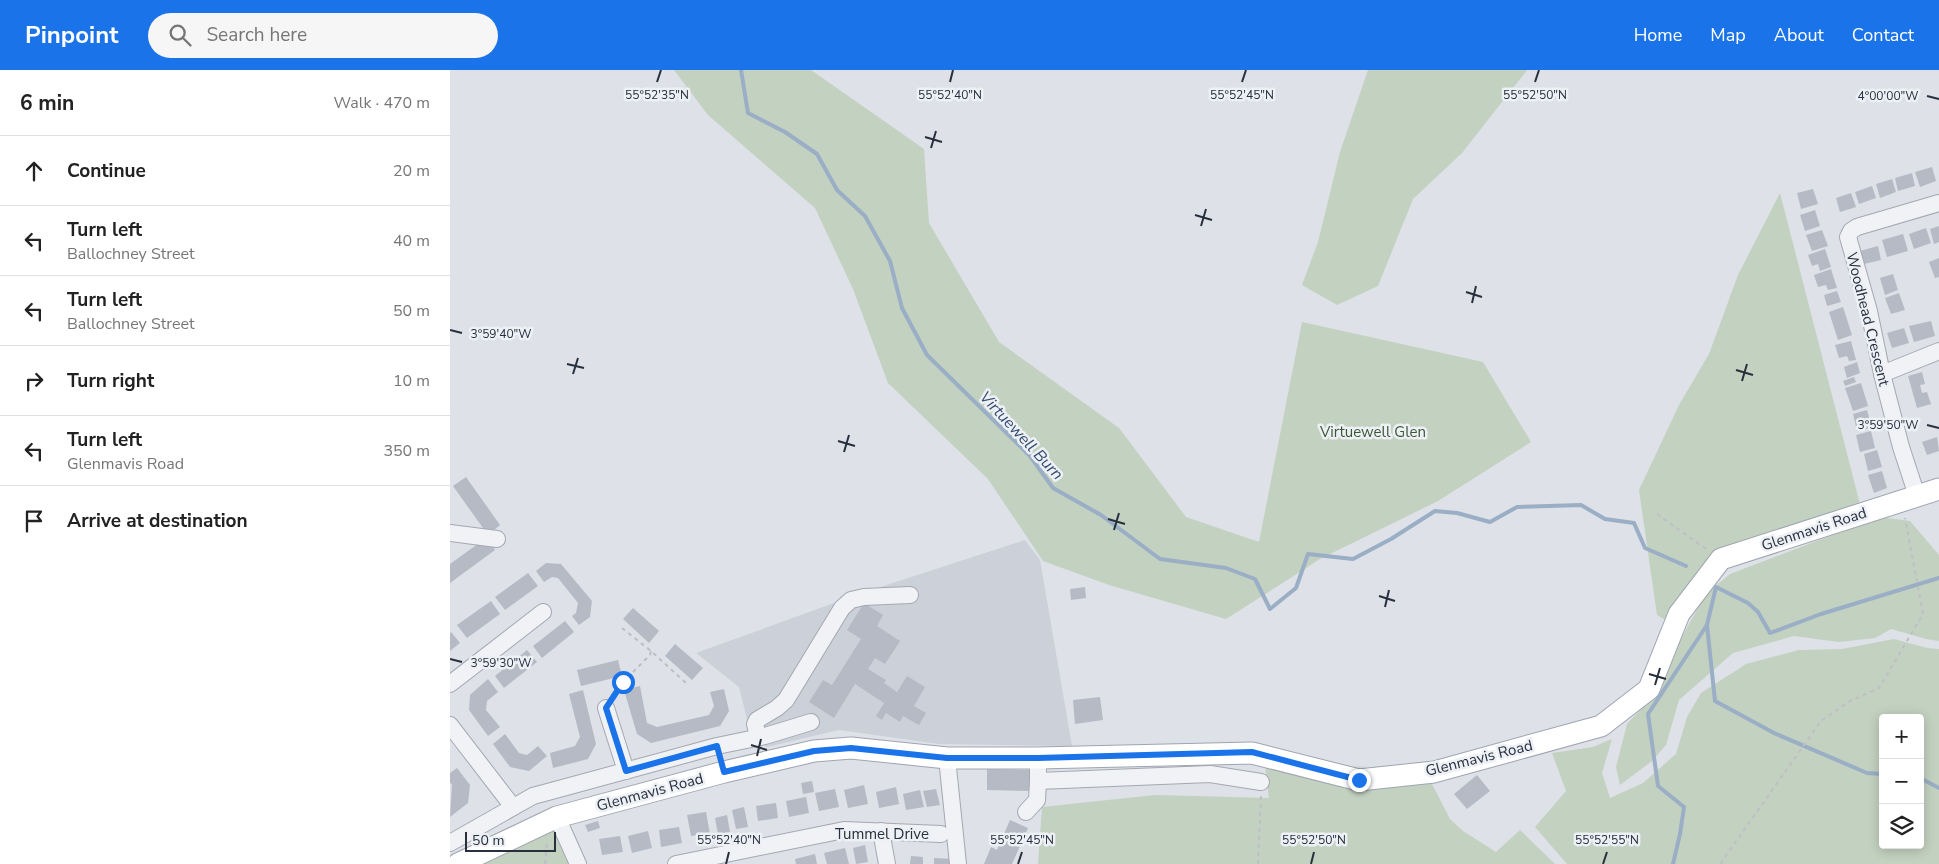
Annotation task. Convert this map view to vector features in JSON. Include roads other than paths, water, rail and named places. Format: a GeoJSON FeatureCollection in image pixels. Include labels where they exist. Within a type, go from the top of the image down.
{"type":"FeatureCollection","features":[{"type":"Feature","properties":{"kind":"main road","name":"Glenmavis Road"},"geometry":{"type":"LineString","coordinates":[[458,864],[553,818],[724,772],[814,751],[851,748],[947,758],[1038,758],[1252,752],[1359,780],[1434,772],[1601,726],[1649,689],[1679,614],[1721,559],[1939,489]]}},
{"type":"Feature","properties":{"kind":"street","name":"Woodhead Crescent"},"geometry":{"type":"LineString","coordinates":[[1909,499],[1901,447],[1882,374],[1869,311],[1848,237],[1851,231],[1857,228],[1939,203]]}},
{"type":"Feature","properties":{"kind":"street"},"geometry":{"type":"LineString","coordinates":[[1882,374],[1939,351]]}},
{"type":"Feature","properties":{"kind":"street"},"geometry":{"type":"LineString","coordinates":[[450,533],[497,540]]}},
{"type":"Feature","properties":{"kind":"street"},"geometry":{"type":"LineString","coordinates":[[758,737],[755,724],[757,720],[786,700],[842,608],[851,600],[864,597],[910,596]]}},
{"type":"Feature","properties":{"kind":"street"},"geometry":{"type":"LineString","coordinates":[[450,684],[543,612]]}},
{"type":"Feature","properties":{"kind":"street"},"geometry":{"type":"LineString","coordinates":[[606,708],[626,771]]}},
{"type":"Feature","properties":{"kind":"street"},"geometry":{"type":"LineString","coordinates":[[450,843],[533,796],[811,722]]}},
{"type":"Feature","properties":{"kind":"street"},"geometry":{"type":"LineString","coordinates":[[450,725],[513,806]]}},
{"type":"Feature","properties":{"kind":"street"},"geometry":{"type":"LineString","coordinates":[[717,746],[724,772]]}},
{"type":"Feature","properties":{"kind":"street"},"geometry":{"type":"LineString","coordinates":[[947,758],[958,864]]}},
{"type":"Feature","properties":{"kind":"street"},"geometry":{"type":"LineString","coordinates":[[1026,812],[1037,800],[1038,758]]}},
{"type":"Feature","properties":{"kind":"street"},"geometry":{"type":"LineString","coordinates":[[1038,781],[1210,774],[1261,782]]}},
{"type":"Feature","properties":{"kind":"street"},"geometry":{"type":"LineString","coordinates":[[553,818],[578,864]]}},
{"type":"Feature","properties":{"kind":"street","name":"Tummel Drive"},"geometry":{"type":"LineString","coordinates":[[676,864],[844,830],[942,834]]}},
{"type":"Feature","properties":{"kind":"street"},"geometry":{"type":"LineString","coordinates":[[881,831],[888,864]]}},
{"type":"Feature","properties":{"kind":"waterway","name":"Virtuewell Burn"},"geometry":{"type":"LineString","coordinates":[[741,70],[748,113],[785,132],[817,154],[837,190],[865,216],[890,261],[902,308],[927,355],[1030,456],[1053,488],[1101,515],[1160,559],[1226,568],[1255,579],[1270,609],[1296,588],[1308,554],[1353,559],[1391,539],[1435,511],[1457,513],[1490,522],[1517,507],[1581,505],[1605,519],[1634,523],[1645,548],[1686,566]]}},
{"type":"Feature","properties":{"kind":"waterway","name":"Virtuewell Burn"},"geometry":{"type":"LineString","coordinates":[[1673,864],[1684,807],[1658,786],[1648,714],[1707,625],[1716,587],[1748,603],[1758,612],[1770,633],[1821,614],[1939,578]]}},
{"type":"Feature","properties":{"kind":"waterway"},"geometry":{"type":"LineString","coordinates":[[1707,625],[1715,701],[1774,733],[1867,773],[1879,774]]}},
{"type":"Feature","properties":{"kind":"waterway"},"geometry":{"type":"LineString","coordinates":[[1924,780],[1939,788]]}},
{"type":"Feature","properties":{"kind":"park label","name":"Virtuewell Glen"},"geometry":{"type":"Point","coordinates":[1373,432]}}]}
